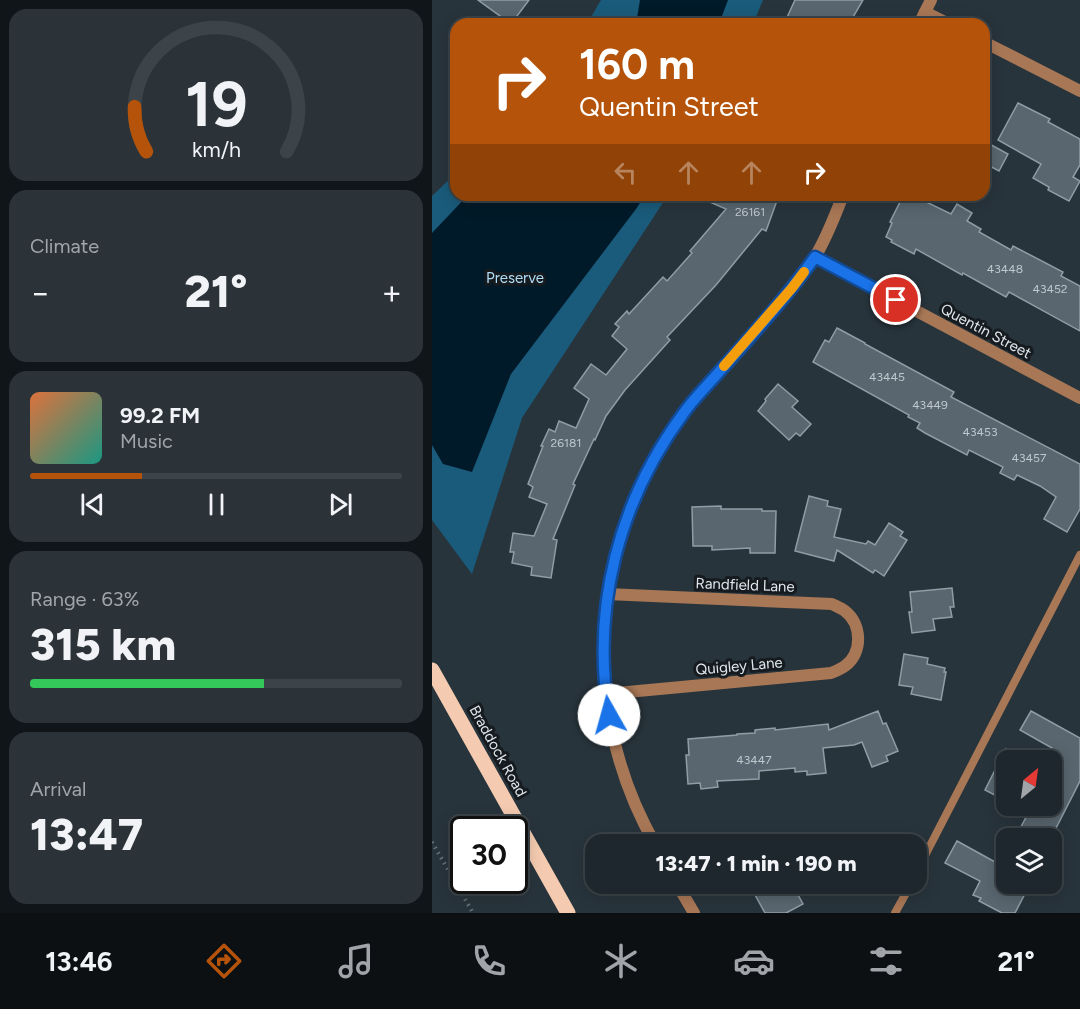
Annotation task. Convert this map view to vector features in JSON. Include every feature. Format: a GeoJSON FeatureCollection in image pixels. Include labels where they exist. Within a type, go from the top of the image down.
{"type":"FeatureCollection","features":[{"type":"Feature","properties":{"kind":"main road","name":"Braddock Road"},"geometry":{"type":"LineString","coordinates":[[432,670],[568,913]]}},
{"type":"Feature","properties":{"kind":"street"},"geometry":{"type":"LineString","coordinates":[[922,18],[931,0]]}},
{"type":"Feature","properties":{"kind":"street"},"geometry":{"type":"LineString","coordinates":[[925,12],[937,18]]}},
{"type":"Feature","properties":{"kind":"street"},"geometry":{"type":"LineString","coordinates":[[990,45],[1080,91]]}},
{"type":"Feature","properties":{"kind":"street"},"geometry":{"type":"LineString","coordinates":[[649,834],[626,783],[613,736],[606,694],[603,641],[607,594],[622,531],[636,493],[658,451],[684,412],[792,288],[815,257],[830,229],[841,201]]}},
{"type":"Feature","properties":{"kind":"street","name":"Quentin Street"},"geometry":{"type":"LineString","coordinates":[[815,257],[1080,398]]}},
{"type":"Feature","properties":{"kind":"street","name":"Randfield Lane"},"geometry":{"type":"LineString","coordinates":[[607,594],[832,604],[844,610],[852,618],[858,630],[858,641]]}},
{"type":"Feature","properties":{"kind":"street","name":"Quigley Lane"},"geometry":{"type":"LineString","coordinates":[[606,694],[831,672],[845,666],[854,655],[858,641]]}},
{"type":"Feature","properties":{"kind":"street"},"geometry":{"type":"LineString","coordinates":[[683,894],[694,913]]}},
{"type":"Feature","properties":{"kind":"lane"},"geometry":{"type":"LineString","coordinates":[[927,852],[1080,555]]}},
{"type":"Feature","properties":{"kind":"lane"},"geometry":{"type":"LineString","coordinates":[[895,913],[905,894]]}},
{"type":"Feature","properties":{"kind":"path"},"geometry":{"type":"LineString","coordinates":[[432,842],[473,913]]}},
{"type":"Feature","properties":{"kind":"green space"},"geometry":{"type":"Polygon","coordinates":[[[601,0],[763,0],[756,18],[590,18],[601,0]]]}},
{"type":"Feature","properties":{"kind":"green space","name":"Preserve"},"geometry":{"type":"Polygon","coordinates":[[[450,179],[450,201],[664,201],[522,418],[472,574],[432,520],[432,196],[450,179]]]}},
{"type":"Feature","properties":{"kind":"shaded area"},"geometry":{"type":"Polygon","coordinates":[[[640,0],[728,0],[721,18],[637,18],[640,0]]]}},
{"type":"Feature","properties":{"kind":"shaded area","name":"Preserve"},"geometry":{"type":"Polygon","coordinates":[[[462,201],[641,201],[511,374],[472,472],[443,464],[432,445],[432,233],[462,201]]]}},
{"type":"Feature","properties":{"kind":"building"},"geometry":{"type":"Polygon","coordinates":[[[478,0],[529,0],[516,18],[503,18],[478,0]]]}},
{"type":"Feature","properties":{"kind":"building"},"geometry":{"type":"Polygon","coordinates":[[[795,0],[863,0],[852,18],[787,18],[795,0]]]}},
{"type":"Feature","properties":{"kind":"building"},"geometry":{"type":"Polygon","coordinates":[[[1018,103],[1050,119],[1048,122],[1080,139],[1080,165],[1073,177],[1080,181],[1069,201],[1048,190],[1049,187],[1033,178],[1041,164],[998,140],[1018,103]]]}},
{"type":"Feature","properties":{"kind":"building"},"geometry":{"type":"Polygon","coordinates":[[[990,144],[1008,154],[999,171],[990,166],[990,144]]]}},
{"type":"Feature","properties":{"kind":"building"},"geometry":{"type":"Polygon","coordinates":[[[708,201],[777,201],[766,231],[762,229],[716,285],[667,337],[670,340],[625,390],[606,416],[573,484],[575,485],[553,539],[557,540],[551,578],[531,575],[532,567],[512,563],[514,552],[510,552],[513,533],[534,536],[547,504],[529,497],[533,487],[528,484],[549,429],[555,432],[559,421],[576,428],[589,399],[574,388],[591,364],[606,375],[627,349],[612,336],[619,327],[615,324],[627,311],[629,314],[663,277],[667,281],[726,209],[708,201]]]}},
{"type":"Feature","properties":{"kind":"building"},"geometry":{"type":"Polygon","coordinates":[[[900,201],[924,201],[951,214],[957,204],[972,213],[967,221],[981,229],[979,232],[1011,250],[1013,246],[1063,272],[1061,276],[1080,286],[1080,331],[1009,292],[1006,297],[916,249],[914,254],[891,242],[892,240],[886,237],[892,223],[890,222],[900,201]]]}},
{"type":"Feature","properties":{"kind":"building"},"geometry":{"type":"Polygon","coordinates":[[[837,328],[954,392],[951,397],[1080,464],[1080,509],[1067,532],[1044,519],[1056,497],[1040,486],[1017,475],[1014,480],[1000,473],[1003,467],[969,450],[967,455],[925,433],[917,428],[920,423],[908,417],[909,415],[813,362],[825,340],[829,342],[837,328]]]}},
{"type":"Feature","properties":{"kind":"building"},"geometry":{"type":"Polygon","coordinates":[[[778,384],[798,401],[792,407],[811,424],[800,436],[796,433],[789,440],[758,411],[778,384]]]}},
{"type":"Feature","properties":{"kind":"building"},"geometry":{"type":"Polygon","coordinates":[[[809,496],[828,501],[827,506],[841,509],[834,537],[866,544],[868,541],[875,545],[889,523],[903,532],[900,536],[907,540],[884,576],[875,570],[873,573],[837,550],[834,561],[795,551],[809,496]]]}},
{"type":"Feature","properties":{"kind":"building"},"geometry":{"type":"Polygon","coordinates":[[[721,506],[721,509],[776,511],[775,553],[750,553],[750,548],[712,550],[712,546],[693,546],[692,507],[721,506]]]}},
{"type":"Feature","properties":{"kind":"building"},"geometry":{"type":"Polygon","coordinates":[[[952,588],[954,607],[950,607],[952,617],[933,619],[935,630],[912,633],[909,612],[912,612],[910,592],[952,588]]]}},
{"type":"Feature","properties":{"kind":"building"},"geometry":{"type":"Polygon","coordinates":[[[904,654],[928,658],[927,664],[945,668],[941,700],[911,694],[913,687],[899,685],[904,654]]]}},
{"type":"Feature","properties":{"kind":"building"},"geometry":{"type":"Polygon","coordinates":[[[878,711],[898,751],[886,756],[888,761],[872,767],[862,742],[823,748],[826,773],[807,775],[807,771],[795,772],[795,768],[759,771],[759,779],[717,781],[718,787],[701,789],[700,783],[688,784],[686,755],[689,755],[688,739],[755,733],[755,730],[828,724],[829,730],[878,711]]]}},
{"type":"Feature","properties":{"kind":"building"},"geometry":{"type":"Polygon","coordinates":[[[1031,711],[1080,738],[1080,781],[1056,828],[1020,828],[1027,816],[1062,816],[1062,750],[1052,750],[1020,730],[1031,711]]]}},
{"type":"Feature","properties":{"kind":"building"},"geometry":{"type":"Polygon","coordinates":[[[996,768],[996,796],[985,790],[996,768]]]}},
{"type":"Feature","properties":{"kind":"building"},"geometry":{"type":"Polygon","coordinates":[[[957,841],[996,862],[996,894],[1025,894],[1015,913],[1002,913],[979,901],[981,898],[973,895],[980,881],[945,863],[957,841]]]}},
{"type":"Feature","properties":{"kind":"building"},"geometry":{"type":"Polygon","coordinates":[[[755,894],[798,894],[803,904],[786,913],[765,913],[755,894]]]}},
{"type":"Feature","properties":{"kind":"slow traffic"},"geometry":{"type":"LineString","coordinates":[[724,366],[804,272]]}},
{"type":"Feature","properties":{"kind":"route"},"geometry":{"type":"LineString","coordinates":[[609,715],[603,641],[607,594],[612,570],[622,531],[636,493],[658,451],[684,412],[792,288],[815,257],[896,300]]}}]}
